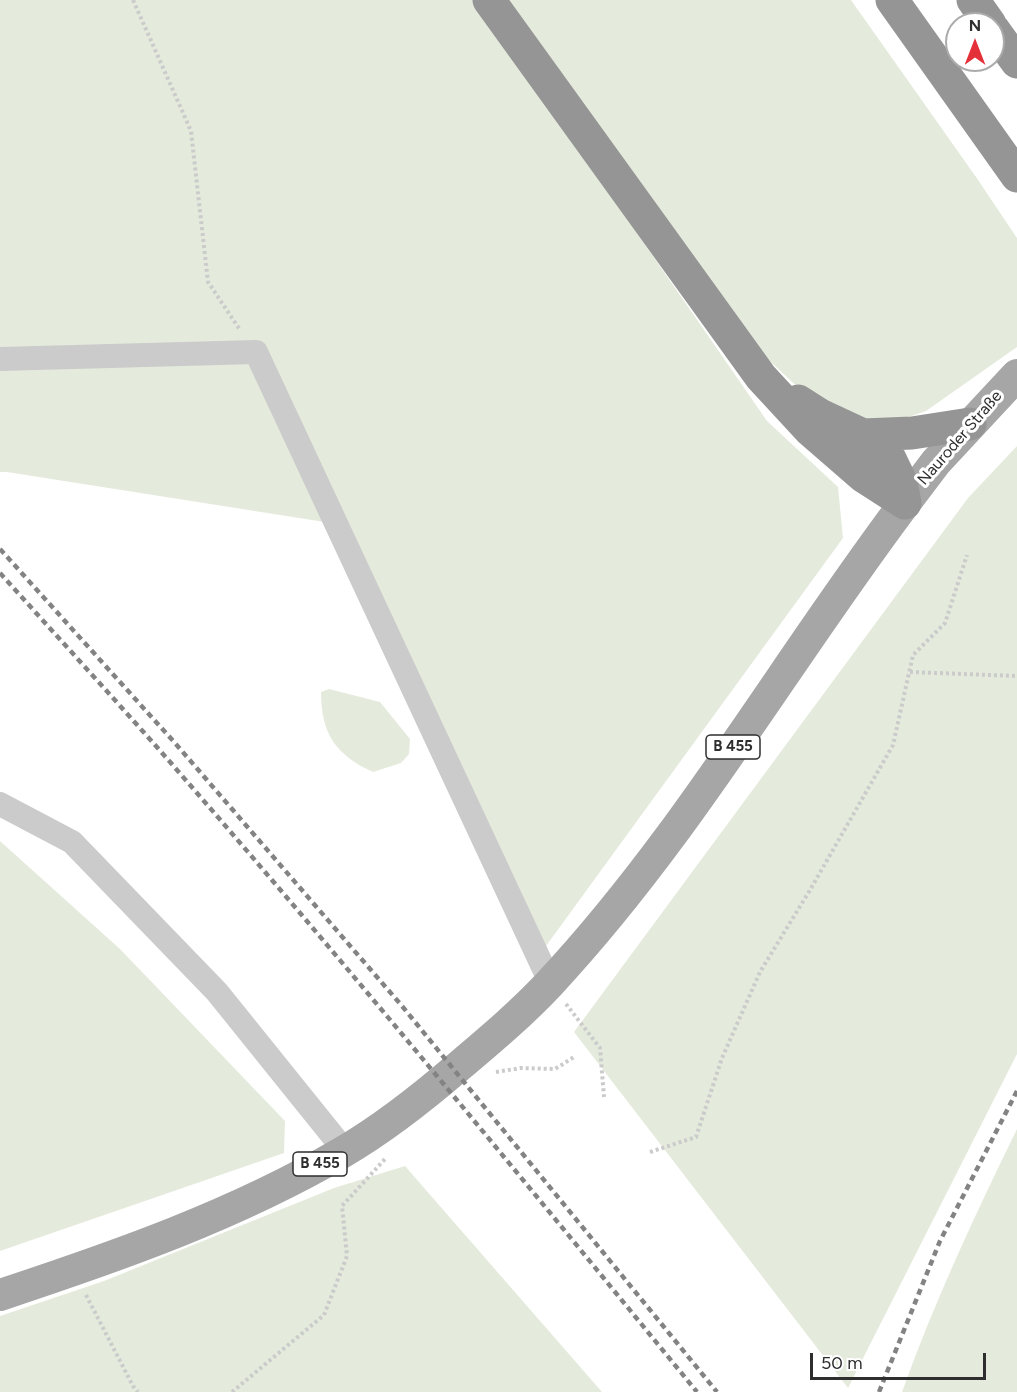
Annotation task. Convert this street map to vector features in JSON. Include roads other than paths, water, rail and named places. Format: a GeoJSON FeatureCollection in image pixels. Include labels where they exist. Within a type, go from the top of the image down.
{"type":"FeatureCollection","features":[{"type":"Feature","properties":{"kind":"highway"},"geometry":{"type":"LineString","coordinates":[[489,0],[761,377],[810,430],[863,476],[905,503]]}},
{"type":"Feature","properties":{"kind":"highway"},"geometry":{"type":"LineString","coordinates":[[892,0],[1017,176]]}},
{"type":"Feature","properties":{"kind":"highway"},"geometry":{"type":"LineString","coordinates":[[1005,46],[1017,62]]}},
{"type":"Feature","properties":{"kind":"highway"},"geometry":{"type":"LineString","coordinates":[[761,377],[820,415],[862,435],[889,457],[901,482],[905,503]]}},
{"type":"Feature","properties":{"kind":"highway"},"geometry":{"type":"LineString","coordinates":[[862,435],[912,433],[970,424]]}},
{"type":"Feature","properties":{"kind":"main road","name":"Nauroder Straße"},"geometry":{"type":"LineString","coordinates":[[905,503],[936,462],[1017,375]]}},
{"type":"Feature","properties":{"kind":"main road","name":"B 455"},"geometry":{"type":"LineString","coordinates":[[0,1295],[172,1235],[255,1199],[345,1151],[422,1098],[492,1038],[550,982],[612,912],[674,832],[905,503]]}},
{"type":"Feature","properties":{"kind":"lane"},"geometry":{"type":"LineString","coordinates":[[0,359],[256,352],[550,982]]}},
{"type":"Feature","properties":{"kind":"lane"},"geometry":{"type":"LineString","coordinates":[[0,804],[72,842],[217,992],[345,1151]]}},
{"type":"Feature","properties":{"kind":"railway"},"geometry":{"type":"LineString","coordinates":[[0,549],[175,743],[402,1006],[717,1392]]}},
{"type":"Feature","properties":{"kind":"railway"},"geometry":{"type":"LineString","coordinates":[[0,573],[163,754],[298,911],[499,1150],[697,1392]]}},
{"type":"Feature","properties":{"kind":"railway"},"geometry":{"type":"LineString","coordinates":[[879,1392],[940,1241],[1017,1091]]}}]}
